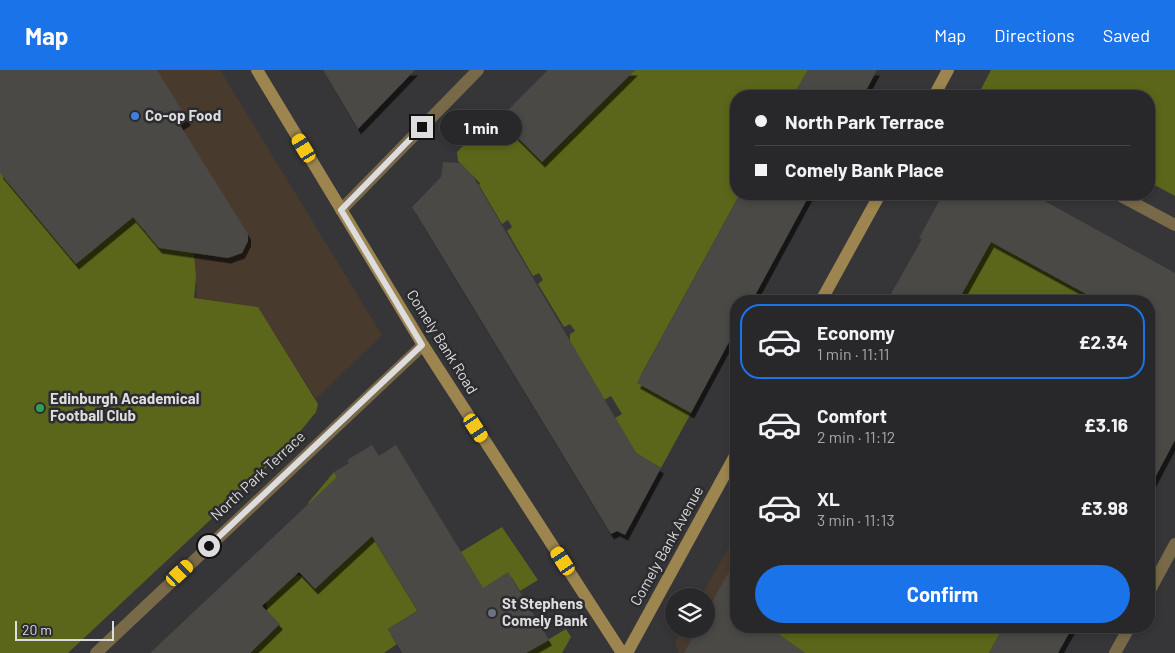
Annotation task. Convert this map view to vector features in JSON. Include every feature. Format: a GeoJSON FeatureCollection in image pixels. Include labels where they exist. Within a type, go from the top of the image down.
{"type":"FeatureCollection","features":[{"type":"Feature","properties":{"kind":"main road","name":"Comely Bank Road"},"geometry":{"type":"LineString","coordinates":[[257,70],[422,345],[622,653]]}},
{"type":"Feature","properties":{"kind":"main road"},"geometry":{"type":"LineString","coordinates":[[938,90],[948,70]]}},
{"type":"Feature","properties":{"kind":"main road"},"geometry":{"type":"LineString","coordinates":[[824,295],[877,200]]}},
{"type":"Feature","properties":{"kind":"main road","name":"Comely Bank Avenue"},"geometry":{"type":"LineString","coordinates":[[627,653],[730,465]]}},
{"type":"Feature","properties":{"kind":"street"},"geometry":{"type":"LineString","coordinates":[[341,210],[478,70]]}},
{"type":"Feature","properties":{"kind":"street"},"geometry":{"type":"LineString","coordinates":[[1128,200],[1175,225]]}},
{"type":"Feature","properties":{"kind":"street","name":"North Park Terrace"},"geometry":{"type":"LineString","coordinates":[[96,653],[422,345]]}},
{"type":"Feature","properties":{"kind":"street"},"geometry":{"type":"LineString","coordinates":[[1155,581],[1175,544]]}},
{"type":"Feature","properties":{"kind":"street"},"geometry":{"type":"LineString","coordinates":[[1115,653],[1126,633]]}},
{"type":"Feature","properties":{"kind":"shaded area"},"geometry":{"type":"Polygon","coordinates":[[[11,70],[220,70],[382,335],[316,399],[258,307],[197,298],[194,253],[159,248],[11,70]]]}},
{"type":"Feature","properties":{"kind":"shaded area"},"geometry":{"type":"Polygon","coordinates":[[[730,545],[730,633],[774,633],[796,653],[679,653],[675,642],[677,638],[715,638],[715,588],[706,588],[730,545]]]}},
{"type":"Feature","properties":{"kind":"green space"},"geometry":{"type":"Polygon","coordinates":[[[0,70],[11,70],[159,248],[194,253],[196,277],[194,298],[258,307],[318,404],[316,412],[285,450],[68,653],[0,653],[0,70]]]}},
{"type":"Feature","properties":{"kind":"green space"},"geometry":{"type":"Polygon","coordinates":[[[635,70],[808,70],[796,90],[730,90],[730,200],[737,200],[640,378],[691,413],[661,468],[636,453],[615,418],[622,414],[611,396],[604,400],[570,343],[570,334],[575,331],[570,324],[564,327],[538,284],[543,280],[539,273],[533,276],[507,231],[512,227],[508,220],[502,224],[479,185],[480,183],[458,161],[457,152],[489,120],[499,119],[542,162],[635,70]]]}},
{"type":"Feature","properties":{"kind":"green space"},"geometry":{"type":"Polygon","coordinates":[[[991,70],[1175,70],[1175,196],[1155,185],[1155,90],[981,89],[991,70]]]}},
{"type":"Feature","properties":{"kind":"green space"},"geometry":{"type":"Polygon","coordinates":[[[981,239],[991,242],[1088,295],[961,295],[976,268],[981,239]]]}},
{"type":"Feature","properties":{"kind":"green space"},"geometry":{"type":"Polygon","coordinates":[[[334,472],[365,525],[461,552],[502,527],[538,580],[520,591],[512,578],[503,575],[494,588],[435,600],[388,629],[397,644],[384,653],[215,653],[243,633],[257,646],[280,625],[267,611],[266,602],[295,575],[302,576],[315,589],[337,569],[334,563],[338,534],[308,503],[334,472]]]}},
{"type":"Feature","properties":{"kind":"green space"},"geometry":{"type":"Polygon","coordinates":[[[566,629],[571,637],[562,653],[526,653],[566,629]]]}},
{"type":"Feature","properties":{"kind":"green space"},"geometry":{"type":"Polygon","coordinates":[[[774,633],[1000,633],[989,653],[805,653],[774,633]]]}},
{"type":"Feature","properties":{"kind":"building"},"geometry":{"type":"Polygon","coordinates":[[[0,70],[157,70],[188,120],[180,125],[248,234],[248,241],[242,253],[228,258],[159,248],[133,217],[76,264],[0,173],[0,70]]]}},
{"type":"Feature","properties":{"kind":"building"},"geometry":{"type":"Polygon","coordinates":[[[323,70],[415,70],[358,129],[323,70]]]}},
{"type":"Feature","properties":{"kind":"building"},"geometry":{"type":"Polygon","coordinates":[[[548,70],[635,70],[542,162],[499,119],[548,70]]]}},
{"type":"Feature","properties":{"kind":"building"},"geometry":{"type":"Polygon","coordinates":[[[808,70],[877,70],[866,90],[796,90],[808,70]]]}},
{"type":"Feature","properties":{"kind":"building"},"geometry":{"type":"Polygon","coordinates":[[[443,162],[460,163],[473,176],[636,453],[661,468],[625,535],[617,531],[611,534],[412,207],[441,177],[443,162]]]}},
{"type":"Feature","properties":{"kind":"building"},"geometry":{"type":"Polygon","coordinates":[[[737,200],[807,200],[755,295],[730,295],[730,340],[691,413],[637,383],[737,200]]]}},
{"type":"Feature","properties":{"kind":"building"},"geometry":{"type":"Polygon","coordinates":[[[940,200],[1043,200],[1175,273],[1175,440],[1155,478],[1155,295],[1088,295],[991,242],[961,295],[890,295],[922,239],[919,238],[940,200]]]}},
{"type":"Feature","properties":{"kind":"building"},"geometry":{"type":"Polygon","coordinates":[[[372,445],[379,456],[396,445],[483,588],[508,572],[549,640],[526,653],[402,653],[388,629],[418,611],[372,536],[315,589],[299,572],[262,606],[280,624],[250,653],[150,653],[337,477],[334,472],[349,463],[347,460],[372,445]]]}},
{"type":"Feature","properties":{"kind":"building"},"geometry":{"type":"Polygon","coordinates":[[[730,570],[730,633],[778,633],[805,653],[684,653],[693,638],[715,638],[715,597],[730,570]]]}},
{"type":"Feature","properties":{"kind":"building"},"geometry":{"type":"Polygon","coordinates":[[[1000,633],[1069,633],[1058,653],[989,653],[1000,633]]]}},
{"type":"Feature","properties":{"kind":"place","name":"Co-op Food"},"geometry":{"type":"Point","coordinates":[135,116]}},
{"type":"Feature","properties":{"kind":"place","name":"Edinburgh Academical Football Club"},"geometry":{"type":"Point","coordinates":[40,408]}},
{"type":"Feature","properties":{"kind":"place","name":"St Stephens Comely Bank"},"geometry":{"type":"Point","coordinates":[492,613]}},
{"type":"Feature","properties":{"kind":"route"},"geometry":{"type":"LineString","coordinates":[[209,546],[422,345],[341,210],[422,127]]}}]}
